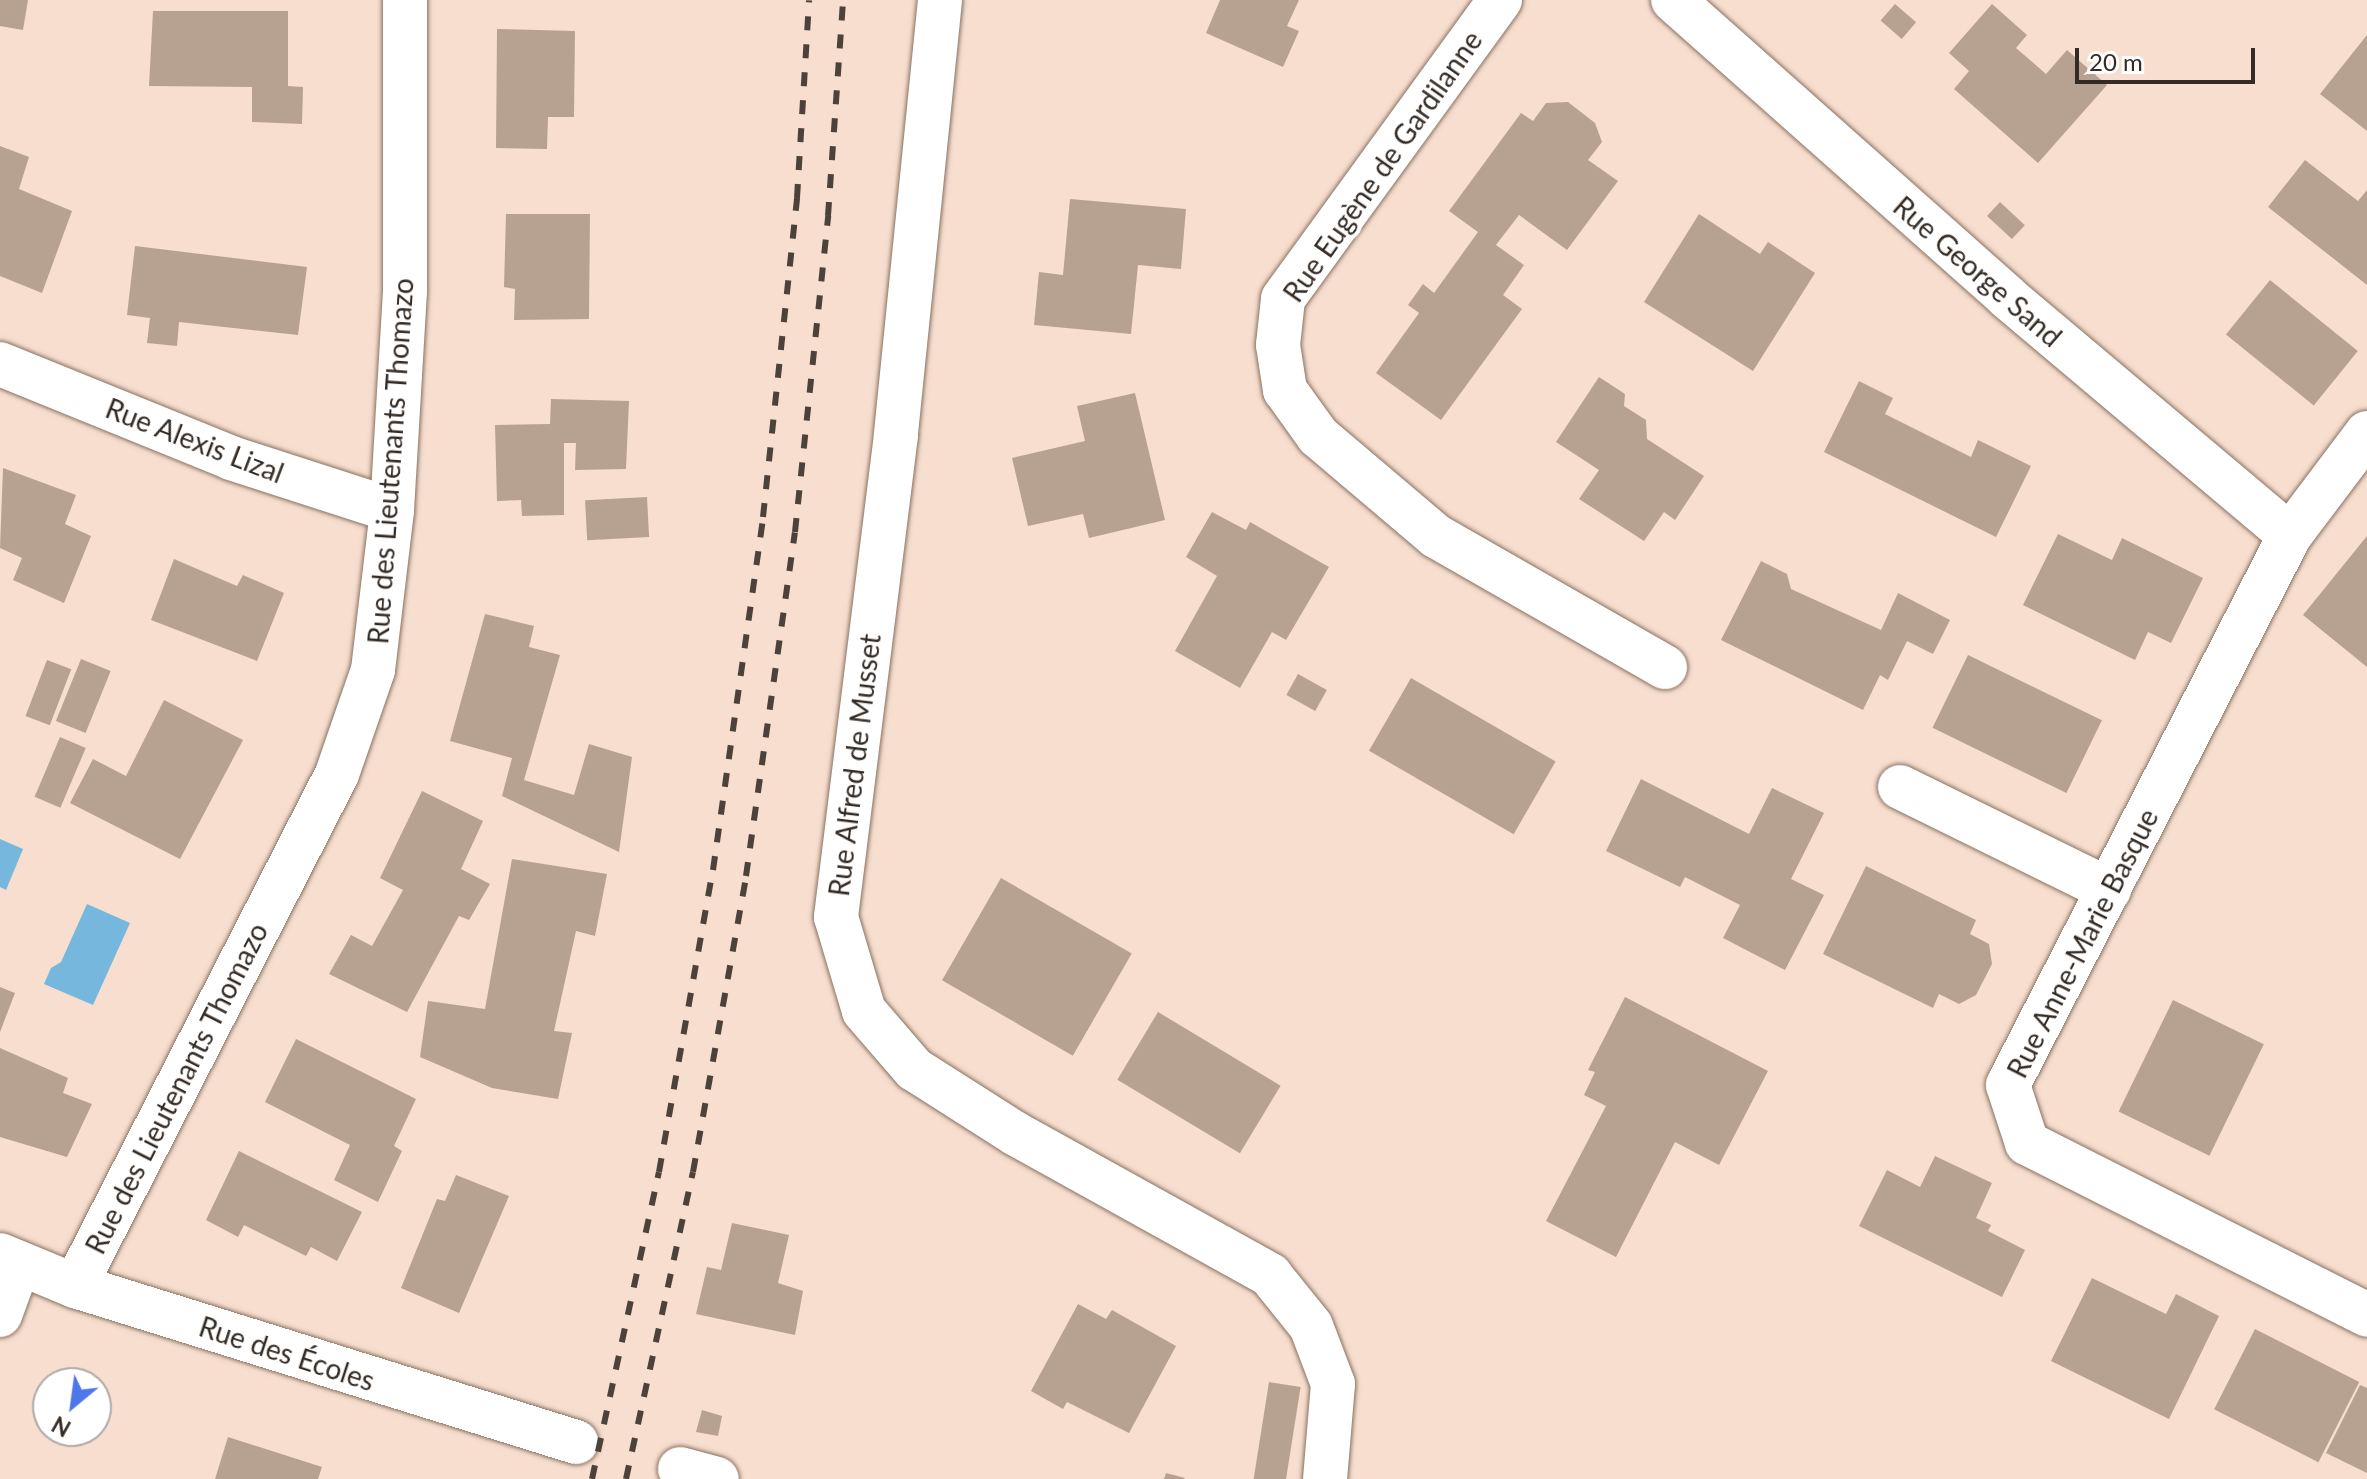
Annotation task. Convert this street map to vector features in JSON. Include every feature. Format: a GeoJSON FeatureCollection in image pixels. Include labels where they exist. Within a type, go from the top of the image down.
{"type":"FeatureCollection","features":[{"type":"Feature","properties":{"kind":"street","name":"Rue des Lieutenants Thomazo"},"geometry":{"type":"LineString","coordinates":[[75,1286],[337,774],[373,670],[392,510],[405,292],[405,0]]}},
{"type":"Feature","properties":{"kind":"street","name":"Rue Alfred de Musset"},"geometry":{"type":"LineString","coordinates":[[940,0],[896,435],[836,917],[864,1011],[914,1069],[1016,1134],[1270,1275],[1311,1326],[1333,1384],[1325,1479]]}},
{"type":"Feature","properties":{"kind":"street","name":"Rue Eugène de Gardilanne"},"geometry":{"type":"LineString","coordinates":[[1500,0],[1283,299],[1278,345],[1285,390],[1318,436],[1436,536],[1665,667]]}},
{"type":"Feature","properties":{"kind":"street","name":"Rue George Sand"},"geometry":{"type":"LineString","coordinates":[[1673,0],[2007,297],[2290,535]]}},
{"type":"Feature","properties":{"kind":"street","name":"Rue Alexis Lizal"},"geometry":{"type":"LineString","coordinates":[[0,364],[231,458],[392,510]]}},
{"type":"Feature","properties":{"kind":"street","name":"Rue Anne-Marie Basque"},"geometry":{"type":"LineString","coordinates":[[2367,433],[2290,535],[2008,1085],[2027,1143],[2367,1315]]}},
{"type":"Feature","properties":{"kind":"street"},"geometry":{"type":"LineString","coordinates":[[1900,787],[2109,890]]}},
{"type":"Feature","properties":{"kind":"street","name":"Rue des Écoles"},"geometry":{"type":"LineString","coordinates":[[10,1259],[75,1286],[576,1442]]}},
{"type":"Feature","properties":{"kind":"street"},"geometry":{"type":"LineString","coordinates":[[0,1315],[10,1259]]}},
{"type":"Feature","properties":{"kind":"water"},"geometry":{"type":"Polygon","coordinates":[[[0,839],[23,849],[6,890],[0,887],[0,839]]]}},
{"type":"Feature","properties":{"kind":"water"},"geometry":{"type":"Polygon","coordinates":[[[87,904],[130,923],[93,1005],[44,984],[51,968],[61,962],[87,904]]]}},
{"type":"Feature","properties":{"kind":"building"},"geometry":{"type":"Polygon","coordinates":[[[0,0],[28,0],[23,30],[0,26],[0,0]]]}},
{"type":"Feature","properties":{"kind":"building"},"geometry":{"type":"Polygon","coordinates":[[[1220,0],[1299,0],[1287,26],[1299,31],[1283,67],[1206,33],[1220,0]]]}},
{"type":"Feature","properties":{"kind":"building"},"geometry":{"type":"Polygon","coordinates":[[[1895,4],[1916,22],[1902,39],[1881,21],[1895,4]]]}},
{"type":"Feature","properties":{"kind":"building"},"geometry":{"type":"Polygon","coordinates":[[[1992,4],[2027,35],[2016,48],[2046,74],[2067,50],[2107,85],[2038,163],[1954,89],[1969,71],[1949,53],[1992,4]]]}},
{"type":"Feature","properties":{"kind":"building"},"geometry":{"type":"Polygon","coordinates":[[[153,11],[288,11],[288,86],[303,87],[302,124],[252,122],[252,87],[149,86],[153,11]]]}},
{"type":"Feature","properties":{"kind":"building"},"geometry":{"type":"Polygon","coordinates":[[[497,29],[575,31],[574,117],[548,117],[547,149],[496,148],[497,29]]]}},
{"type":"Feature","properties":{"kind":"building"},"geometry":{"type":"Polygon","coordinates":[[[2367,35],[2367,131],[2320,94],[2367,35]]]}},
{"type":"Feature","properties":{"kind":"building"},"geometry":{"type":"Polygon","coordinates":[[[1568,102],[1595,123],[1602,142],[1588,160],[1618,181],[1567,250],[1519,215],[1496,245],[1524,265],[1503,295],[1522,309],[1441,420],[1376,373],[1419,313],[1408,305],[1423,284],[1434,293],[1478,232],[1449,211],[1521,113],[1533,121],[1546,103],[1568,102]]]}},
{"type":"Feature","properties":{"kind":"building"},"geometry":{"type":"Polygon","coordinates":[[[0,146],[29,157],[19,189],[72,211],[42,293],[0,276],[0,146]]]}},
{"type":"Feature","properties":{"kind":"building"},"geometry":{"type":"Polygon","coordinates":[[[2305,160],[2358,201],[2367,190],[2367,285],[2268,207],[2305,160]]]}},
{"type":"Feature","properties":{"kind":"building"},"geometry":{"type":"Polygon","coordinates":[[[1070,199],[1186,209],[1181,269],[1138,265],[1131,334],[1034,325],[1039,272],[1063,275],[1070,199]]]}},
{"type":"Feature","properties":{"kind":"building"},"geometry":{"type":"Polygon","coordinates":[[[2000,202],[2025,225],[2012,239],[1987,216],[2000,202]]]}},
{"type":"Feature","properties":{"kind":"building"},"geometry":{"type":"Polygon","coordinates":[[[506,214],[590,214],[589,319],[514,320],[515,289],[504,287],[506,214]]]}},
{"type":"Feature","properties":{"kind":"building"},"geometry":{"type":"Polygon","coordinates":[[[1699,214],[1760,254],[1768,242],[1815,273],[1753,371],[1644,302],[1699,214]]]}},
{"type":"Feature","properties":{"kind":"building"},"geometry":{"type":"Polygon","coordinates":[[[135,246],[307,267],[298,335],[179,322],[177,346],[147,343],[150,318],[127,315],[135,246]]]}},
{"type":"Feature","properties":{"kind":"building"},"geometry":{"type":"Polygon","coordinates":[[[2270,280],[2358,351],[2314,406],[2226,334],[2270,280]]]}},
{"type":"Feature","properties":{"kind":"building"},"geometry":{"type":"Polygon","coordinates":[[[1599,377],[1625,394],[1624,406],[1646,420],[1647,439],[1704,476],[1675,520],[1664,512],[1644,541],[1579,499],[1599,470],[1556,442],[1599,377]]]}},
{"type":"Feature","properties":{"kind":"building"},"geometry":{"type":"Polygon","coordinates":[[[1859,381],[1893,398],[1885,414],[1971,457],[1978,440],[2031,466],[1996,537],[1824,452],[1859,381]]]}},
{"type":"Feature","properties":{"kind":"building"},"geometry":{"type":"Polygon","coordinates":[[[1135,393],[1165,520],[1089,538],[1083,514],[1028,526],[1012,458],[1085,441],[1077,406],[1135,393]]]}},
{"type":"Feature","properties":{"kind":"building"},"geometry":{"type":"Polygon","coordinates":[[[551,399],[629,401],[626,469],[575,470],[576,443],[564,443],[564,515],[522,516],[521,500],[497,501],[495,425],[550,424],[551,399]]]}},
{"type":"Feature","properties":{"kind":"building"},"geometry":{"type":"Polygon","coordinates":[[[3,468],[76,495],[65,524],[91,536],[64,603],[13,580],[22,558],[0,548],[3,468]]]}},
{"type":"Feature","properties":{"kind":"building"},"geometry":{"type":"Polygon","coordinates":[[[647,497],[649,537],[587,540],[585,500],[647,497]]]}},
{"type":"Feature","properties":{"kind":"building"},"geometry":{"type":"Polygon","coordinates":[[[1212,512],[1246,530],[1250,522],[1329,567],[1286,640],[1272,632],[1240,688],[1175,651],[1217,576],[1186,557],[1212,512]]]}},
{"type":"Feature","properties":{"kind":"building"},"geometry":{"type":"Polygon","coordinates":[[[2058,534],[2112,560],[2122,538],[2203,578],[2171,643],[2148,632],[2135,660],[2023,605],[2058,534]]]}},
{"type":"Feature","properties":{"kind":"building"},"geometry":{"type":"Polygon","coordinates":[[[2367,536],[2367,667],[2303,615],[2367,536]]]}},
{"type":"Feature","properties":{"kind":"building"},"geometry":{"type":"Polygon","coordinates":[[[174,559],[237,586],[243,575],[284,593],[257,661],[151,620],[174,559]]]}},
{"type":"Feature","properties":{"kind":"building"},"geometry":{"type":"Polygon","coordinates":[[[1761,561],[1787,574],[1791,589],[1881,630],[1898,593],[1950,620],[1933,654],[1907,641],[1888,680],[1880,675],[1863,710],[1721,640],[1761,561]]]}},
{"type":"Feature","properties":{"kind":"building"},"geometry":{"type":"Polygon","coordinates":[[[485,614],[534,626],[529,647],[560,655],[524,780],[574,795],[589,744],[632,757],[619,852],[502,796],[512,758],[450,741],[485,614]]]}},
{"type":"Feature","properties":{"kind":"building"},"geometry":{"type":"Polygon","coordinates":[[[1968,655],[2102,720],[2066,793],[1932,728],[1968,655]]]}},
{"type":"Feature","properties":{"kind":"building"},"geometry":{"type":"Polygon","coordinates":[[[81,659],[111,671],[86,733],[56,721],[81,659]]]}},
{"type":"Feature","properties":{"kind":"building"},"geometry":{"type":"Polygon","coordinates":[[[47,660],[71,669],[50,725],[25,716],[47,660]]]}},
{"type":"Feature","properties":{"kind":"building"},"geometry":{"type":"Polygon","coordinates":[[[1298,674],[1327,690],[1315,711],[1286,695],[1298,674]]]}},
{"type":"Feature","properties":{"kind":"building"},"geometry":{"type":"Polygon","coordinates":[[[1411,678],[1556,762],[1514,834],[1369,751],[1411,678]]]}},
{"type":"Feature","properties":{"kind":"building"},"geometry":{"type":"Polygon","coordinates":[[[164,700],[243,740],[180,859],[70,803],[93,759],[126,776],[164,700]]]}},
{"type":"Feature","properties":{"kind":"building"},"geometry":{"type":"Polygon","coordinates":[[[60,737],[86,748],[60,808],[35,797],[60,737]]]}},
{"type":"Feature","properties":{"kind":"building"},"geometry":{"type":"Polygon","coordinates":[[[1641,779],[1749,834],[1772,788],[1824,813],[1791,879],[1824,895],[1785,970],[1723,938],[1740,905],[1685,877],[1680,887],[1606,851],[1641,779]]]}},
{"type":"Feature","properties":{"kind":"building"},"geometry":{"type":"Polygon","coordinates":[[[422,791],[483,821],[461,869],[490,884],[469,920],[459,916],[407,1012],[329,974],[351,935],[372,946],[403,890],[380,878],[422,791]]]}},
{"type":"Feature","properties":{"kind":"building"},"geometry":{"type":"Polygon","coordinates":[[[512,859],[607,874],[595,936],[576,931],[554,1031],[572,1033],[558,1099],[492,1088],[420,1057],[428,1001],[485,1009],[512,859]]]}},
{"type":"Feature","properties":{"kind":"building"},"geometry":{"type":"Polygon","coordinates":[[[1866,866],[1976,920],[1970,934],[1989,944],[1992,964],[1976,995],[1959,1004],[1939,994],[1933,1008],[1823,954],[1866,866]]]}},
{"type":"Feature","properties":{"kind":"building"},"geometry":{"type":"Polygon","coordinates":[[[1001,878],[1132,954],[1073,1056],[942,980],[1001,878]]]}},
{"type":"Feature","properties":{"kind":"building"},"geometry":{"type":"Polygon","coordinates":[[[0,987],[15,993],[0,1032],[0,987]]]}},
{"type":"Feature","properties":{"kind":"building"},"geometry":{"type":"Polygon","coordinates":[[[1625,997],[1768,1071],[1719,1165],[1675,1142],[1616,1257],[1546,1221],[1606,1106],[1584,1095],[1595,1072],[1588,1070],[1625,997]]]}},
{"type":"Feature","properties":{"kind":"building"},"geometry":{"type":"Polygon","coordinates":[[[2173,1000],[2264,1044],[2209,1156],[2119,1111],[2173,1000]]]}},
{"type":"Feature","properties":{"kind":"building"},"geometry":{"type":"Polygon","coordinates":[[[1158,1012],[1281,1086],[1240,1153],[1117,1080],[1158,1012]]]}},
{"type":"Feature","properties":{"kind":"building"},"geometry":{"type":"Polygon","coordinates":[[[296,1039],[416,1099],[394,1146],[402,1151],[378,1202],[334,1180],[350,1145],[265,1102],[296,1039]]]}},
{"type":"Feature","properties":{"kind":"building"},"geometry":{"type":"Polygon","coordinates":[[[0,1048],[68,1078],[63,1093],[92,1104],[67,1157],[0,1137],[0,1048]]]}},
{"type":"Feature","properties":{"kind":"building"},"geometry":{"type":"Polygon","coordinates":[[[239,1151],[362,1212],[337,1261],[311,1247],[306,1256],[244,1225],[238,1237],[206,1220],[239,1151]]]}},
{"type":"Feature","properties":{"kind":"building"},"geometry":{"type":"Polygon","coordinates":[[[1935,1156],[1992,1183],[1976,1218],[1991,1225],[1988,1231],[2025,1250],[2002,1297],[1859,1226],[1887,1170],[1920,1187],[1935,1156]]]}},
{"type":"Feature","properties":{"kind":"building"},"geometry":{"type":"Polygon","coordinates":[[[456,1175],[509,1196],[459,1313],[401,1288],[437,1199],[445,1201],[456,1175]]]}},
{"type":"Feature","properties":{"kind":"building"},"geometry":{"type":"Polygon","coordinates":[[[732,1223],[789,1235],[778,1283],[803,1291],[795,1335],[696,1314],[707,1267],[721,1270],[732,1223]]]}},
{"type":"Feature","properties":{"kind":"building"},"geometry":{"type":"Polygon","coordinates":[[[2092,1278],[2166,1314],[2176,1294],[2219,1316],[2169,1419],[2051,1361],[2092,1278]]]}},
{"type":"Feature","properties":{"kind":"building"},"geometry":{"type":"Polygon","coordinates":[[[1078,1304],[1106,1319],[1112,1310],[1176,1346],[1129,1433],[1067,1402],[1063,1409],[1031,1391],[1078,1304]]]}},
{"type":"Feature","properties":{"kind":"building"},"geometry":{"type":"Polygon","coordinates":[[[2255,1329],[2359,1382],[2318,1462],[2214,1409],[2255,1329]]]}},
{"type":"Feature","properties":{"kind":"building"},"geometry":{"type":"Polygon","coordinates":[[[1269,1382],[1301,1387],[1286,1479],[1254,1479],[1269,1382]]]}},
{"type":"Feature","properties":{"kind":"building"},"geometry":{"type":"Polygon","coordinates":[[[2360,1385],[2367,1388],[2367,1473],[2326,1453],[2360,1385]]]}},
{"type":"Feature","properties":{"kind":"building"},"geometry":{"type":"Polygon","coordinates":[[[702,1410],[722,1416],[718,1436],[696,1432],[702,1410]]]}},
{"type":"Feature","properties":{"kind":"building"},"geometry":{"type":"Polygon","coordinates":[[[228,1437],[322,1467],[318,1479],[215,1479],[228,1437]]]}},
{"type":"Feature","properties":{"kind":"building"},"geometry":{"type":"Polygon","coordinates":[[[1166,1473],[1185,1478],[1164,1479],[1166,1473]]]}},
{"type":"Feature","properties":{"kind":"railway"},"geometry":{"type":"LineString","coordinates":[[592,1479],[659,1172],[713,870],[763,517],[797,198],[809,0]]}},
{"type":"Feature","properties":{"kind":"railway"},"geometry":{"type":"LineString","coordinates":[[626,1479],[693,1172],[746,876],[795,532],[828,216],[843,0]]}}]}
